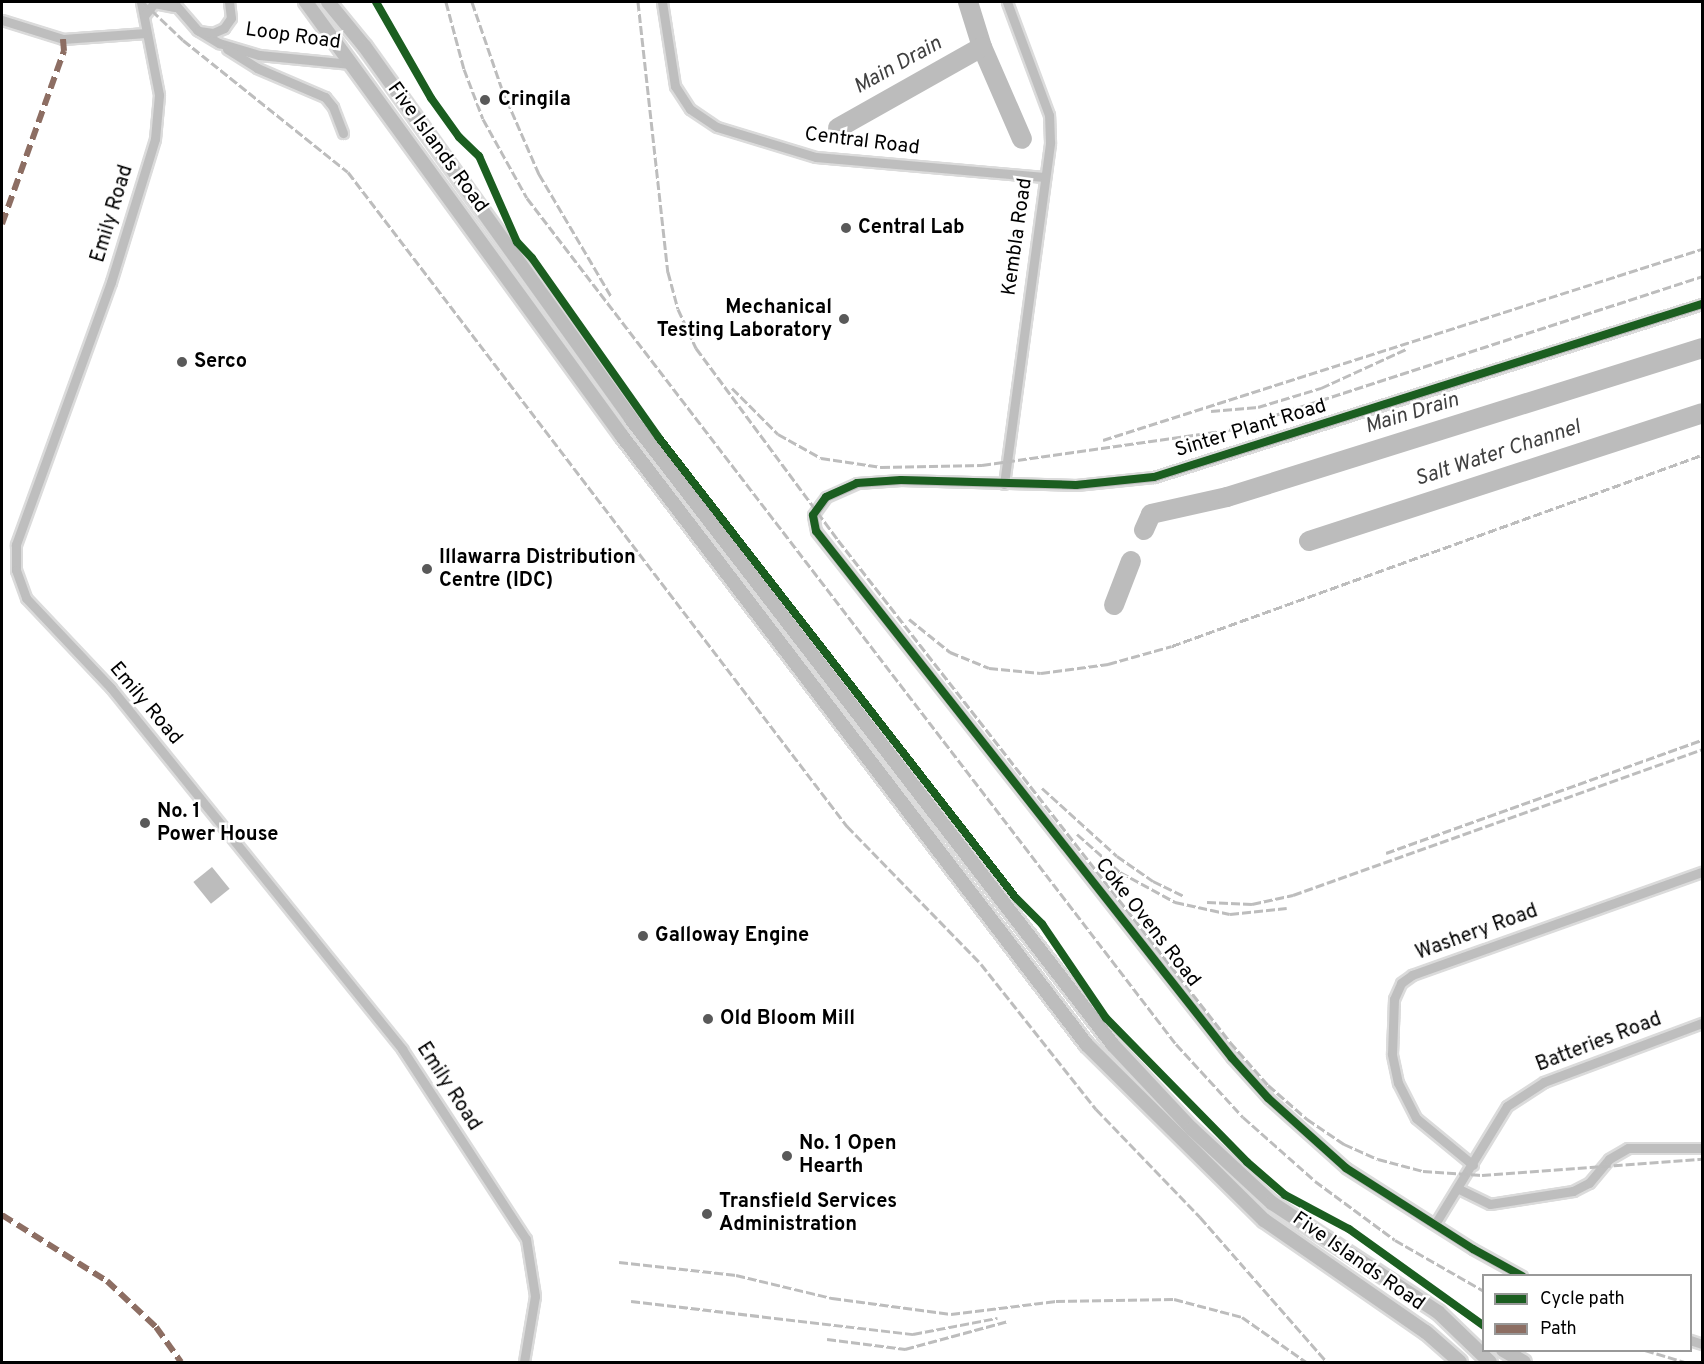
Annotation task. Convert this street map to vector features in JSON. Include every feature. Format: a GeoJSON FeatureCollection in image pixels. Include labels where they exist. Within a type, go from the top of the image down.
{"type":"FeatureCollection","features":[{"type":"Feature","properties":{"kind":"main road","name":"Five Islands Road"},"geometry":{"type":"LineString","coordinates":[[306,2],[622,436],[1087,1045],[1264,1220],[1426,1332],[1460,1362]]}},
{"type":"Feature","properties":{"kind":"main road","name":"Five Islands Road"},"geometry":{"type":"LineString","coordinates":[[328,2],[365,47],[631,419],[1113,1045],[1192,1129],[1272,1203],[1438,1312],[1490,1362]]}},
{"type":"Feature","properties":{"kind":"main road"},"geometry":{"type":"LineString","coordinates":[[1438,1312],[1482,1338]]}},
{"type":"Feature","properties":{"kind":"main road"},"geometry":{"type":"LineString","coordinates":[[1506,1352],[1524,1362]]}},
{"type":"Feature","properties":{"kind":"street","name":"Emily Road"},"geometry":{"type":"LineString","coordinates":[[141,2],[159,95],[155,139],[111,282],[16,545],[16,570],[26,598],[111,688],[402,1049],[526,1239],[535,1278],[535,1296],[524,1362]]}},
{"type":"Feature","properties":{"kind":"street","name":"Loop Road"},"geometry":{"type":"LineString","coordinates":[[197,30],[213,33],[224,28],[231,18],[229,2]]}},
{"type":"Feature","properties":{"kind":"street","name":"Central Road"},"geometry":{"type":"LineString","coordinates":[[662,2],[675,86],[690,109],[717,127],[816,157],[1044,177]]}},
{"type":"Feature","properties":{"kind":"street","name":"Kembla Road"},"geometry":{"type":"LineString","coordinates":[[1004,484],[1050,142],[1049,115],[1007,2]]}},
{"type":"Feature","properties":{"kind":"street"},"geometry":{"type":"LineString","coordinates":[[144,18],[154,3],[174,5]]}},
{"type":"Feature","properties":{"kind":"street","name":"Loop Road"},"geometry":{"type":"LineString","coordinates":[[174,5],[197,30],[209,39],[259,55],[353,64]]}},
{"type":"Feature","properties":{"kind":"street"},"geometry":{"type":"LineString","coordinates":[[2,20],[63,39],[146,33]]}},
{"type":"Feature","properties":{"kind":"street"},"geometry":{"type":"LineString","coordinates":[[209,39],[277,77],[328,100],[343,133]]}},
{"type":"Feature","properties":{"kind":"street"},"geometry":{"type":"LineString","coordinates":[[243,49],[277,77]]}},
{"type":"Feature","properties":{"kind":"street","name":"Sinter Plant Road"},"geometry":{"type":"LineString","coordinates":[[812,520],[814,509],[826,497],[857,483],[901,480],[1097,485],[1154,477],[1702,304]]}},
{"type":"Feature","properties":{"kind":"street","name":"Coke Ovens Road"},"geometry":{"type":"LineString","coordinates":[[812,520],[824,541],[1232,1058],[1292,1123],[1346,1167],[1520,1274]]}},
{"type":"Feature","properties":{"kind":"street","name":"Washery Road"},"geometry":{"type":"LineString","coordinates":[[1473,1165],[1416,1118],[1398,1083],[1392,1054],[1394,999],[1401,983],[1412,975],[1702,872]]}},
{"type":"Feature","properties":{"kind":"street","name":"Batteries Road"},"geometry":{"type":"LineString","coordinates":[[1436,1224],[1507,1106],[1544,1082],[1702,1023]]}},
{"type":"Feature","properties":{"kind":"street"},"geometry":{"type":"LineString","coordinates":[[1459,1189],[1490,1204],[1573,1191],[1589,1183],[1613,1156],[1628,1148],[1702,1148]]}},
{"type":"Feature","properties":{"kind":"shaded area"},"geometry":{"type":"Polygon","coordinates":[[[212,867],[230,889],[211,904],[193,882],[212,867]]]}},
{"type":"Feature","properties":{"kind":"waterway","name":"Main Drain"},"geometry":{"type":"LineString","coordinates":[[968,2],[982,47],[1022,139]]}},
{"type":"Feature","properties":{"kind":"waterway","name":"Main Drain"},"geometry":{"type":"LineString","coordinates":[[838,128],[982,47]]}},
{"type":"Feature","properties":{"kind":"waterway","name":"Main Drain"},"geometry":{"type":"LineString","coordinates":[[1144,530],[1151,514],[1227,497],[1702,348]]}},
{"type":"Feature","properties":{"kind":"waterway","name":"Salt Water Channel"},"geometry":{"type":"LineString","coordinates":[[1309,541],[1702,413]]}},
{"type":"Feature","properties":{"kind":"waterway","name":"Main Drain"},"geometry":{"type":"LineString","coordinates":[[1114,605],[1131,561]]}},
{"type":"Feature","properties":{"kind":"railway"},"geometry":{"type":"LineString","coordinates":[[143,2],[183,40],[348,172],[847,826],[981,964],[1096,1109],[1200,1217],[1327,1362]]}},
{"type":"Feature","properties":{"kind":"railway"},"geometry":{"type":"LineString","coordinates":[[446,2],[464,69],[483,119],[527,198],[1176,1044],[1243,1117],[1315,1181],[1395,1240],[1482,1290]]}},
{"type":"Feature","properties":{"kind":"railway"},"geometry":{"type":"LineString","coordinates":[[472,2],[502,89],[539,174],[611,296]]}},
{"type":"Feature","properties":{"kind":"railway"},"geometry":{"type":"LineString","coordinates":[[638,2],[668,272],[678,309],[696,348],[838,540],[1230,1042],[1268,1085],[1307,1119],[1344,1144],[1378,1159],[1423,1171],[1482,1175],[1702,1159]]}},
{"type":"Feature","properties":{"kind":"railway"},"geometry":{"type":"LineString","coordinates":[[1103,440],[1702,249]]}},
{"type":"Feature","properties":{"kind":"railway"},"geometry":{"type":"LineString","coordinates":[[732,388],[778,434],[821,458],[881,467],[982,465],[1229,430],[1702,276]]}},
{"type":"Feature","properties":{"kind":"railway"},"geometry":{"type":"LineString","coordinates":[[1211,411],[1258,407],[1321,388],[1406,349]]}},
{"type":"Feature","properties":{"kind":"railway"},"geometry":{"type":"LineString","coordinates":[[909,619],[950,652],[989,668],[1041,673],[1108,664],[1172,646],[1702,455]]}},
{"type":"Feature","properties":{"kind":"railway"},"geometry":{"type":"LineString","coordinates":[[1386,853],[1702,740]]}},
{"type":"Feature","properties":{"kind":"railway"},"geometry":{"type":"LineString","coordinates":[[1207,902],[1252,904],[1293,895],[1702,749]]}},
{"type":"Feature","properties":{"kind":"railway"},"geometry":{"type":"LineString","coordinates":[[1042,788],[1117,856],[1153,881],[1184,896]]}},
{"type":"Feature","properties":{"kind":"railway"},"geometry":{"type":"LineString","coordinates":[[1077,834],[1120,872],[1175,902],[1230,914],[1287,908]]}},
{"type":"Feature","properties":{"kind":"railway"},"geometry":{"type":"LineString","coordinates":[[619,1262],[736,1275],[832,1298],[951,1314],[1056,1301],[1174,1299],[1242,1317],[1306,1362]]}},
{"type":"Feature","properties":{"kind":"railway"},"geometry":{"type":"LineString","coordinates":[[631,1301],[913,1334],[997,1318]]}},
{"type":"Feature","properties":{"kind":"railway"},"geometry":{"type":"LineString","coordinates":[[827,1339],[905,1349],[1008,1321]]}},
{"type":"Feature","properties":{"kind":"railway"},"geometry":{"type":"LineString","coordinates":[[1652,1352],[1685,1362]]}},
{"type":"Feature","properties":{"kind":"marked path"},"geometry":{"type":"LineString","coordinates":[[2,224],[64,51],[63,39]]}},
{"type":"Feature","properties":{"kind":"marked path"},"geometry":{"type":"LineString","coordinates":[[2,1215],[107,1281],[156,1327],[181,1362]]}},
{"type":"Feature","properties":{"kind":"cycle path"},"geometry":{"type":"LineString","coordinates":[[376,2],[431,98],[459,137],[479,156],[517,242],[532,258],[659,438],[1016,898],[1042,924],[1106,1018],[1247,1162],[1285,1195],[1349,1229],[1482,1325]]}},
{"type":"Feature","properties":{"kind":"cycle path"},"geometry":{"type":"LineString","coordinates":[[1518,1274],[1473,1249],[1346,1168],[1268,1098],[1232,1058],[816,531],[813,515],[826,497],[857,483],[901,480],[1076,485],[1154,477],[1702,304]]}},
{"type":"Feature","properties":{"kind":"place","name":"Cringila"},"geometry":{"type":"Point","coordinates":[485,100]}},
{"type":"Feature","properties":{"kind":"place","name":"Central Lab"},"geometry":{"type":"Point","coordinates":[846,228]}},
{"type":"Feature","properties":{"kind":"place","name":"Mechanical Testing Laboratory"},"geometry":{"type":"Point","coordinates":[844,319]}},
{"type":"Feature","properties":{"kind":"place","name":"Serco"},"geometry":{"type":"Point","coordinates":[182,362]}},
{"type":"Feature","properties":{"kind":"place","name":"Illawarra Distribution Centre (IDC)"},"geometry":{"type":"Point","coordinates":[427,569]}},
{"type":"Feature","properties":{"kind":"place","name":"No. 1 Power House"},"geometry":{"type":"Point","coordinates":[145,823]}},
{"type":"Feature","properties":{"kind":"place","name":"Galloway Engine"},"geometry":{"type":"Point","coordinates":[643,936]}},
{"type":"Feature","properties":{"kind":"place","name":"Old Bloom Mill"},"geometry":{"type":"Point","coordinates":[708,1019]}},
{"type":"Feature","properties":{"kind":"place","name":"No. 1 Open Hearth"},"geometry":{"type":"Point","coordinates":[787,1156]}},
{"type":"Feature","properties":{"kind":"place","name":"Transfield Services Administration"},"geometry":{"type":"Point","coordinates":[707,1214]}}]}
